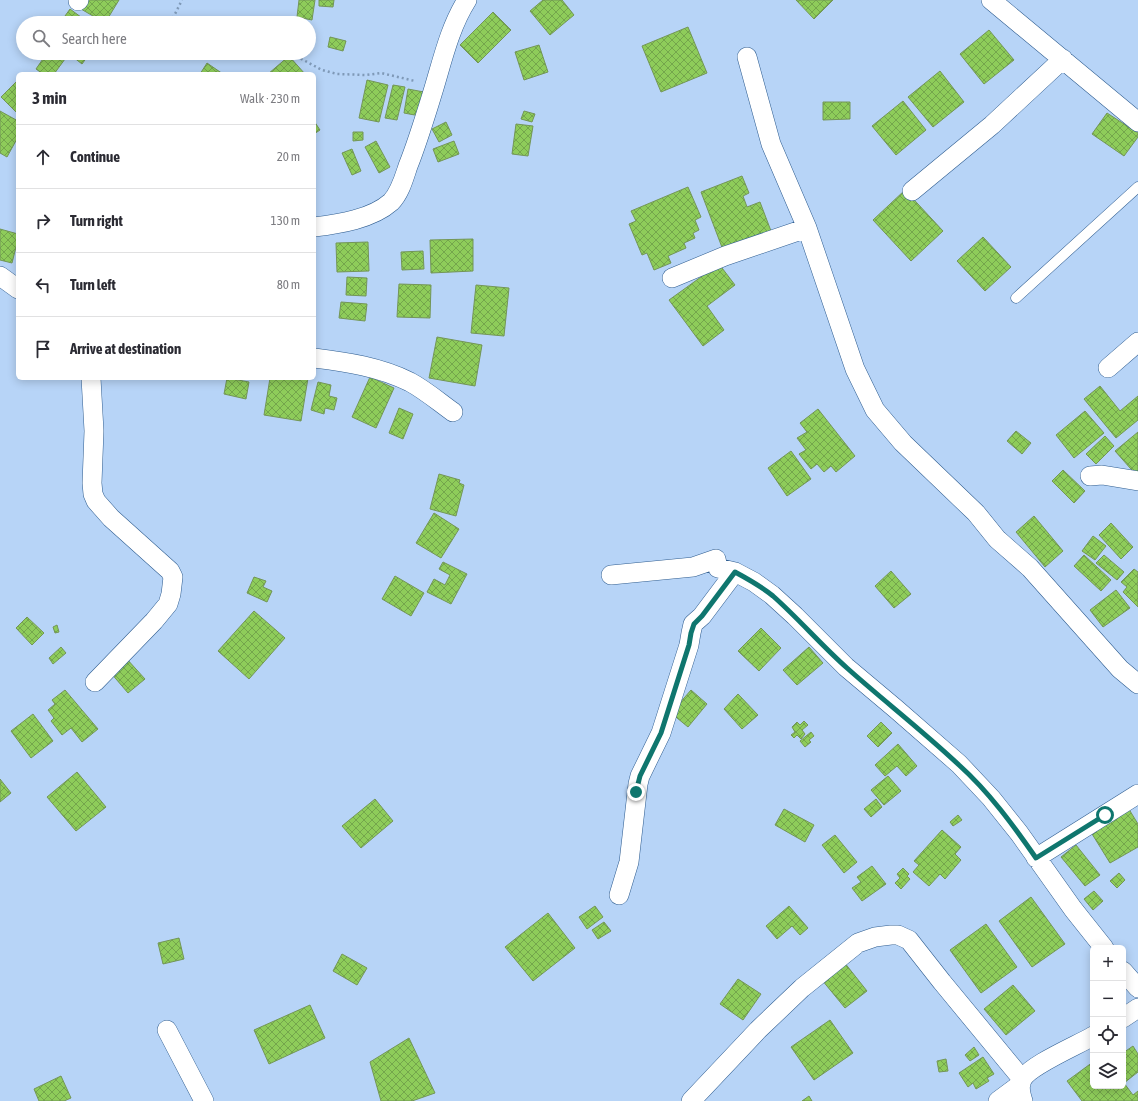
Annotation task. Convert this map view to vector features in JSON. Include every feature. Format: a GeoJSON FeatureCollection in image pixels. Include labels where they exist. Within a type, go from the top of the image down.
{"type":"FeatureCollection","features":[{"type":"Feature","properties":{"kind":"street"},"geometry":{"type":"LineString","coordinates":[[316,227],[340,224],[378,211],[396,196],[412,155],[456,18],[467,0]]}},
{"type":"Feature","properties":{"kind":"street"},"geometry":{"type":"LineString","coordinates":[[991,0],[1138,122]]}},
{"type":"Feature","properties":{"kind":"street"},"geometry":{"type":"LineString","coordinates":[[747,57],[771,144],[807,228],[855,368],[875,410],[903,443],[976,513],[997,539],[1030,568],[1120,669],[1138,684]]}},
{"type":"Feature","properties":{"kind":"street"},"geometry":{"type":"LineString","coordinates":[[912,191],[992,125],[1063,59]]}},
{"type":"Feature","properties":{"kind":"street"},"geometry":{"type":"LineString","coordinates":[[672,278],[725,256],[807,228]]}},
{"type":"Feature","properties":{"kind":"street"},"geometry":{"type":"LineString","coordinates":[[0,275],[16,272]]}},
{"type":"Feature","properties":{"kind":"street"},"geometry":{"type":"LineString","coordinates":[[0,275],[16,287]]}},
{"type":"Feature","properties":{"kind":"street"},"geometry":{"type":"LineString","coordinates":[[1108,368],[1138,342]]}},
{"type":"Feature","properties":{"kind":"street"},"geometry":{"type":"LineString","coordinates":[[316,358],[344,362],[371,368],[398,377],[410,382],[453,412]]}},
{"type":"Feature","properties":{"kind":"street"},"geometry":{"type":"LineString","coordinates":[[91,380],[94,431],[93,494],[96,501],[111,518],[170,571],[173,577],[168,604],[154,621],[95,682]]}},
{"type":"Feature","properties":{"kind":"street"},"geometry":{"type":"LineString","coordinates":[[1090,476],[1102,475],[1138,481]]}},
{"type":"Feature","properties":{"kind":"street"},"geometry":{"type":"LineString","coordinates":[[611,575],[693,567],[716,559],[718,568],[735,572],[754,582],[772,595],[846,667],[959,764],[991,798],[1019,833],[1073,909],[1102,945]]}},
{"type":"Feature","properties":{"kind":"street"},"geometry":{"type":"LineString","coordinates":[[619,895],[629,862],[640,776],[661,733],[689,645],[692,628],[735,572]]}},
{"type":"Feature","properties":{"kind":"street"},"geometry":{"type":"LineString","coordinates":[[1036,858],[1138,794]]}},
{"type":"Feature","properties":{"kind":"street"},"geometry":{"type":"LineString","coordinates":[[691,1101],[758,1030],[802,988],[858,943],[875,937],[891,935],[898,935],[909,940],[1022,1088]]}},
{"type":"Feature","properties":{"kind":"street"},"geometry":{"type":"LineString","coordinates":[[1126,974],[1138,988]]}},
{"type":"Feature","properties":{"kind":"street"},"geometry":{"type":"LineString","coordinates":[[1124,1017],[1138,1008]]}},
{"type":"Feature","properties":{"kind":"street"},"geometry":{"type":"LineString","coordinates":[[167,1030],[204,1101]]}},
{"type":"Feature","properties":{"kind":"street"},"geometry":{"type":"LineString","coordinates":[[998,1101],[1022,1088],[1027,1074],[1048,1060],[1090,1038]]}},
{"type":"Feature","properties":{"kind":"lane"},"geometry":{"type":"LineString","coordinates":[[1016,298],[1138,187]]}},
{"type":"Feature","properties":{"kind":"path"},"geometry":{"type":"LineString","coordinates":[[173,16],[182,0]]}},
{"type":"Feature","properties":{"kind":"path"},"geometry":{"type":"LineString","coordinates":[[303,60],[322,70],[337,74],[366,75],[381,73],[435,86]]}},
{"type":"Feature","properties":{"kind":"building"},"geometry":{"type":"Polygon","coordinates":[[[86,0],[119,0],[109,16],[93,16],[81,9],[86,0]]]}},
{"type":"Feature","properties":{"kind":"building"},"geometry":{"type":"Polygon","coordinates":[[[299,0],[315,0],[313,16],[297,16],[299,0]]]}},
{"type":"Feature","properties":{"kind":"building"},"geometry":{"type":"Polygon","coordinates":[[[319,0],[334,0],[333,7],[319,6],[319,0]]]}},
{"type":"Feature","properties":{"kind":"building"},"geometry":{"type":"Polygon","coordinates":[[[543,0],[562,0],[574,15],[550,35],[530,11],[543,0]]]}},
{"type":"Feature","properties":{"kind":"building"},"geometry":{"type":"Polygon","coordinates":[[[796,0],[833,0],[814,19],[796,0]]]}},
{"type":"Feature","properties":{"kind":"building"},"geometry":{"type":"Polygon","coordinates":[[[70,9],[80,16],[65,16],[70,9]]]}},
{"type":"Feature","properties":{"kind":"building"},"geometry":{"type":"Polygon","coordinates":[[[493,12],[511,30],[478,63],[460,45],[493,12]]]}},
{"type":"Feature","properties":{"kind":"building"},"geometry":{"type":"Polygon","coordinates":[[[688,27],[707,73],[661,92],[642,46],[688,27]]]}},
{"type":"Feature","properties":{"kind":"building"},"geometry":{"type":"Polygon","coordinates":[[[989,30],[1014,60],[984,84],[960,54],[989,30]]]}},
{"type":"Feature","properties":{"kind":"building"},"geometry":{"type":"Polygon","coordinates":[[[330,37],[346,41],[343,51],[328,47],[330,37]]]}},
{"type":"Feature","properties":{"kind":"building"},"geometry":{"type":"Polygon","coordinates":[[[539,45],[548,72],[524,80],[515,52],[539,45]]]}},
{"type":"Feature","properties":{"kind":"building"},"geometry":{"type":"Polygon","coordinates":[[[42,60],[64,60],[55,72],[40,72],[36,69],[42,60]]]}},
{"type":"Feature","properties":{"kind":"building"},"geometry":{"type":"Polygon","coordinates":[[[77,60],[85,60],[82,64],[77,60]]]}},
{"type":"Feature","properties":{"kind":"building"},"geometry":{"type":"Polygon","coordinates":[[[284,60],[293,60],[303,72],[270,72],[284,60]]]}},
{"type":"Feature","properties":{"kind":"building"},"geometry":{"type":"Polygon","coordinates":[[[207,63],[220,72],[201,72],[207,63]]]}},
{"type":"Feature","properties":{"kind":"building"},"geometry":{"type":"Polygon","coordinates":[[[940,71],[964,102],[933,127],[908,97],[940,71]]]}},
{"type":"Feature","properties":{"kind":"building"},"geometry":{"type":"Polygon","coordinates":[[[367,80],[388,85],[379,122],[359,118],[367,80]]]}},
{"type":"Feature","properties":{"kind":"building"},"geometry":{"type":"Polygon","coordinates":[[[16,82],[16,112],[1,97],[16,82]]]}},
{"type":"Feature","properties":{"kind":"building"},"geometry":{"type":"Polygon","coordinates":[[[393,85],[405,87],[397,120],[385,118],[393,85]]]}},
{"type":"Feature","properties":{"kind":"building"},"geometry":{"type":"Polygon","coordinates":[[[408,89],[424,92],[420,116],[404,113],[408,89]]]}},
{"type":"Feature","properties":{"kind":"building"},"geometry":{"type":"Polygon","coordinates":[[[903,101],[926,130],[896,155],[872,126],[903,101]]]}},
{"type":"Feature","properties":{"kind":"building"},"geometry":{"type":"Polygon","coordinates":[[[823,102],[850,102],[850,119],[823,120],[823,102]]]}},
{"type":"Feature","properties":{"kind":"building"},"geometry":{"type":"Polygon","coordinates":[[[0,111],[16,120],[16,141],[7,157],[0,153],[0,111]]]}},
{"type":"Feature","properties":{"kind":"building"},"geometry":{"type":"Polygon","coordinates":[[[524,111],[535,114],[532,122],[521,119],[524,111]]]}},
{"type":"Feature","properties":{"kind":"building"},"geometry":{"type":"Polygon","coordinates":[[[1107,113],[1138,133],[1138,137],[1124,156],[1092,134],[1107,113]]]}},
{"type":"Feature","properties":{"kind":"building"},"geometry":{"type":"Polygon","coordinates":[[[446,122],[452,135],[439,142],[432,129],[446,122]]]}},
{"type":"Feature","properties":{"kind":"building"},"geometry":{"type":"Polygon","coordinates":[[[316,124],[320,130],[316,133],[316,124]]]}},
{"type":"Feature","properties":{"kind":"building"},"geometry":{"type":"Polygon","coordinates":[[[516,124],[533,126],[528,156],[512,154],[516,124]]]}},
{"type":"Feature","properties":{"kind":"building"},"geometry":{"type":"Polygon","coordinates":[[[353,132],[363,132],[363,140],[353,141],[353,132]]]}},
{"type":"Feature","properties":{"kind":"building"},"geometry":{"type":"Polygon","coordinates":[[[376,141],[390,167],[379,173],[365,147],[376,141]]]}},
{"type":"Feature","properties":{"kind":"building"},"geometry":{"type":"Polygon","coordinates":[[[454,141],[459,154],[438,162],[433,149],[454,141]]]}},
{"type":"Feature","properties":{"kind":"building"},"geometry":{"type":"Polygon","coordinates":[[[352,149],[361,171],[352,175],[342,153],[352,149]]]}},
{"type":"Feature","properties":{"kind":"building"},"geometry":{"type":"Polygon","coordinates":[[[742,176],[749,193],[743,196],[747,207],[760,202],[771,231],[723,250],[701,192],[742,176]]]}},
{"type":"Feature","properties":{"kind":"building"},"geometry":{"type":"Polygon","coordinates":[[[688,187],[701,217],[695,220],[699,230],[693,233],[695,238],[684,243],[686,248],[668,256],[671,263],[654,270],[647,253],[642,255],[629,224],[636,221],[631,211],[688,187]]]}},
{"type":"Feature","properties":{"kind":"building"},"geometry":{"type":"Polygon","coordinates":[[[905,190],[943,231],[911,261],[873,220],[905,190]]]}},
{"type":"Feature","properties":{"kind":"building"},"geometry":{"type":"Polygon","coordinates":[[[0,229],[16,233],[16,247],[12,263],[0,260],[0,229]]]}},
{"type":"Feature","properties":{"kind":"building"},"geometry":{"type":"Polygon","coordinates":[[[983,237],[1011,267],[985,291],[957,261],[983,237]]]}},
{"type":"Feature","properties":{"kind":"building"},"geometry":{"type":"Polygon","coordinates":[[[473,239],[473,271],[431,273],[430,240],[473,239]]]}},
{"type":"Feature","properties":{"kind":"building"},"geometry":{"type":"Polygon","coordinates":[[[368,242],[369,271],[337,272],[336,243],[368,242]]]}},
{"type":"Feature","properties":{"kind":"building"},"geometry":{"type":"Polygon","coordinates":[[[423,251],[424,269],[402,270],[401,252],[423,251]]]}},
{"type":"Feature","properties":{"kind":"building"},"geometry":{"type":"Polygon","coordinates":[[[719,264],[735,285],[707,306],[724,330],[703,346],[669,300],[719,264]]]}},
{"type":"Feature","properties":{"kind":"building"},"geometry":{"type":"Polygon","coordinates":[[[347,277],[367,278],[366,296],[346,295],[347,277]]]}},
{"type":"Feature","properties":{"kind":"building"},"geometry":{"type":"Polygon","coordinates":[[[399,284],[431,285],[430,318],[397,317],[399,284]]]}},
{"type":"Feature","properties":{"kind":"building"},"geometry":{"type":"Polygon","coordinates":[[[476,285],[509,288],[504,336],[471,333],[476,285]]]}},
{"type":"Feature","properties":{"kind":"building"},"geometry":{"type":"Polygon","coordinates":[[[341,302],[367,304],[365,321],[339,318],[341,302]]]}},
{"type":"Feature","properties":{"kind":"building"},"geometry":{"type":"Polygon","coordinates":[[[437,337],[482,345],[475,386],[429,378],[437,337]]]}},
{"type":"Feature","properties":{"kind":"building"},"geometry":{"type":"Polygon","coordinates":[[[370,377],[394,388],[376,428],[352,417],[370,377]]]}},
{"type":"Feature","properties":{"kind":"building"},"geometry":{"type":"Polygon","coordinates":[[[227,380],[249,382],[246,399],[224,394],[227,380]]]}},
{"type":"Feature","properties":{"kind":"building"},"geometry":{"type":"Polygon","coordinates":[[[270,380],[308,380],[301,421],[264,415],[270,380]]]}},
{"type":"Feature","properties":{"kind":"building"},"geometry":{"type":"Polygon","coordinates":[[[318,382],[331,385],[329,396],[337,398],[334,410],[325,408],[324,414],[311,410],[318,382]]]}},
{"type":"Feature","properties":{"kind":"building"},"geometry":{"type":"Polygon","coordinates":[[[1100,386],[1120,411],[1138,396],[1138,420],[1116,438],[1084,399],[1100,386]]]}},
{"type":"Feature","properties":{"kind":"building"},"geometry":{"type":"Polygon","coordinates":[[[399,408],[413,414],[403,439],[389,433],[399,408]]]}},
{"type":"Feature","properties":{"kind":"building"},"geometry":{"type":"Polygon","coordinates":[[[818,409],[855,456],[836,472],[831,466],[824,472],[817,464],[811,469],[799,454],[806,450],[797,438],[807,432],[800,423],[818,409]]]}},
{"type":"Feature","properties":{"kind":"building"},"geometry":{"type":"Polygon","coordinates":[[[1085,411],[1104,433],[1074,458],[1056,435],[1085,411]]]}},
{"type":"Feature","properties":{"kind":"building"},"geometry":{"type":"Polygon","coordinates":[[[1016,431],[1031,443],[1022,454],[1007,441],[1016,431]]]}},
{"type":"Feature","properties":{"kind":"building"},"geometry":{"type":"Polygon","coordinates":[[[1138,432],[1138,477],[1115,451],[1138,432]]]}},
{"type":"Feature","properties":{"kind":"building"},"geometry":{"type":"Polygon","coordinates":[[[1105,436],[1114,446],[1096,464],[1086,454],[1105,436]]]}},
{"type":"Feature","properties":{"kind":"building"},"geometry":{"type":"Polygon","coordinates":[[[791,451],[811,479],[787,496],[768,468],[791,451]]]}},
{"type":"Feature","properties":{"kind":"building"},"geometry":{"type":"Polygon","coordinates":[[[1063,470],[1085,491],[1074,503],[1052,481],[1063,470]]]}},
{"type":"Feature","properties":{"kind":"building"},"geometry":{"type":"Polygon","coordinates":[[[439,474],[460,480],[459,483],[464,485],[456,516],[430,509],[439,474]]]}},
{"type":"Feature","properties":{"kind":"building"},"geometry":{"type":"Polygon","coordinates":[[[434,513],[459,529],[441,558],[416,543],[434,513]]]}},
{"type":"Feature","properties":{"kind":"building"},"geometry":{"type":"Polygon","coordinates":[[[1034,516],[1063,551],[1045,567],[1016,532],[1034,516]]]}},
{"type":"Feature","properties":{"kind":"building"},"geometry":{"type":"Polygon","coordinates":[[[1111,523],[1133,547],[1121,559],[1099,535],[1111,523]]]}},
{"type":"Feature","properties":{"kind":"building"},"geometry":{"type":"Polygon","coordinates":[[[1093,536],[1106,546],[1095,560],[1082,551],[1093,536]]]}},
{"type":"Feature","properties":{"kind":"building"},"geometry":{"type":"Polygon","coordinates":[[[1084,555],[1111,580],[1101,591],[1074,566],[1084,555]]]}},
{"type":"Feature","properties":{"kind":"building"},"geometry":{"type":"Polygon","coordinates":[[[1104,555],[1124,572],[1117,580],[1096,563],[1104,555]]]}},
{"type":"Feature","properties":{"kind":"building"},"geometry":{"type":"Polygon","coordinates":[[[443,562],[467,574],[451,604],[427,592],[434,579],[445,585],[450,575],[439,569],[443,562]]]}},
{"type":"Feature","properties":{"kind":"building"},"geometry":{"type":"Polygon","coordinates":[[[1134,569],[1138,572],[1138,607],[1123,592],[1127,587],[1121,582],[1134,569]]]}},
{"type":"Feature","properties":{"kind":"building"},"geometry":{"type":"Polygon","coordinates":[[[891,571],[911,594],[894,608],[875,586],[891,571]]]}},
{"type":"Feature","properties":{"kind":"building"},"geometry":{"type":"Polygon","coordinates":[[[395,576],[424,593],[411,616],[382,599],[395,576]]]}},
{"type":"Feature","properties":{"kind":"building"},"geometry":{"type":"Polygon","coordinates":[[[254,577],[266,581],[263,587],[272,591],[267,602],[247,593],[254,577]]]}},
{"type":"Feature","properties":{"kind":"building"},"geometry":{"type":"Polygon","coordinates":[[[1116,590],[1130,608],[1103,627],[1090,610],[1116,590]]]}},
{"type":"Feature","properties":{"kind":"building"},"geometry":{"type":"Polygon","coordinates":[[[254,611],[285,638],[249,679],[218,651],[254,611]]]}},
{"type":"Feature","properties":{"kind":"building"},"geometry":{"type":"Polygon","coordinates":[[[27,617],[44,633],[32,645],[16,628],[27,617]]]}},
{"type":"Feature","properties":{"kind":"building"},"geometry":{"type":"Polygon","coordinates":[[[57,625],[59,632],[55,633],[53,627],[57,625]]]}},
{"type":"Feature","properties":{"kind":"building"},"geometry":{"type":"Polygon","coordinates":[[[761,628],[781,648],[759,671],[738,651],[761,628]]]}},
{"type":"Feature","properties":{"kind":"building"},"geometry":{"type":"Polygon","coordinates":[[[61,647],[66,653],[53,664],[49,658],[61,647]]]}},
{"type":"Feature","properties":{"kind":"building"},"geometry":{"type":"Polygon","coordinates":[[[809,647],[823,663],[797,685],[783,670],[809,647]]]}},
{"type":"Feature","properties":{"kind":"building"},"geometry":{"type":"Polygon","coordinates":[[[126,658],[145,679],[128,693],[110,672],[126,658]]]}},
{"type":"Feature","properties":{"kind":"building"},"geometry":{"type":"Polygon","coordinates":[[[65,690],[98,729],[82,742],[71,728],[62,735],[51,721],[54,718],[48,710],[55,704],[52,700],[65,690]]]}},
{"type":"Feature","properties":{"kind":"building"},"geometry":{"type":"Polygon","coordinates":[[[691,690],[707,704],[688,727],[671,713],[691,690]]]}},
{"type":"Feature","properties":{"kind":"building"},"geometry":{"type":"Polygon","coordinates":[[[738,694],[758,715],[742,729],[724,709],[738,694]]]}},
{"type":"Feature","properties":{"kind":"building"},"geometry":{"type":"Polygon","coordinates":[[[33,714],[53,741],[31,758],[11,731],[33,714]]]}},
{"type":"Feature","properties":{"kind":"building"},"geometry":{"type":"Polygon","coordinates":[[[804,721],[808,725],[802,730],[805,734],[801,739],[797,735],[794,738],[791,735],[795,732],[792,727],[797,722],[800,725],[804,721]]]}},
{"type":"Feature","properties":{"kind":"building"},"geometry":{"type":"Polygon","coordinates":[[[881,722],[892,733],[878,747],[867,736],[881,722]]]}},
{"type":"Feature","properties":{"kind":"building"},"geometry":{"type":"Polygon","coordinates":[[[811,732],[814,736],[809,740],[811,742],[805,747],[800,741],[811,732]]]}},
{"type":"Feature","properties":{"kind":"building"},"geometry":{"type":"Polygon","coordinates":[[[898,744],[917,766],[906,776],[897,766],[885,776],[875,765],[898,744]]]}},
{"type":"Feature","properties":{"kind":"building"},"geometry":{"type":"Polygon","coordinates":[[[77,772],[106,807],[76,831],[47,797],[77,772]]]}},
{"type":"Feature","properties":{"kind":"building"},"geometry":{"type":"Polygon","coordinates":[[[888,776],[901,791],[884,805],[871,790],[888,776]]]}},
{"type":"Feature","properties":{"kind":"building"},"geometry":{"type":"Polygon","coordinates":[[[0,779],[11,793],[0,802],[0,779]]]}},
{"type":"Feature","properties":{"kind":"building"},"geometry":{"type":"Polygon","coordinates":[[[375,799],[393,821],[361,848],[342,826],[375,799]]]}},
{"type":"Feature","properties":{"kind":"building"},"geometry":{"type":"Polygon","coordinates":[[[876,799],[882,807],[871,817],[864,809],[876,799]]]}},
{"type":"Feature","properties":{"kind":"building"},"geometry":{"type":"Polygon","coordinates":[[[1127,806],[1138,824],[1138,847],[1110,863],[1089,829],[1127,806]]]}},
{"type":"Feature","properties":{"kind":"building"},"geometry":{"type":"Polygon","coordinates":[[[784,809],[814,825],[805,842],[775,825],[784,809]]]}},
{"type":"Feature","properties":{"kind":"building"},"geometry":{"type":"Polygon","coordinates":[[[958,815],[962,820],[953,826],[950,822],[958,815]]]}},
{"type":"Feature","properties":{"kind":"building"},"geometry":{"type":"Polygon","coordinates":[[[942,830],[961,847],[955,854],[961,860],[945,879],[940,874],[929,886],[913,872],[919,865],[914,861],[942,830]]]}},
{"type":"Feature","properties":{"kind":"building"},"geometry":{"type":"Polygon","coordinates":[[[835,835],[857,862],[844,873],[822,845],[835,835]]]}},
{"type":"Feature","properties":{"kind":"building"},"geometry":{"type":"Polygon","coordinates":[[[1076,845],[1100,875],[1085,886],[1061,857],[1076,845]]]}},
{"type":"Feature","properties":{"kind":"building"},"geometry":{"type":"Polygon","coordinates":[[[872,866],[886,884],[862,901],[852,888],[861,882],[857,877],[872,866]]]}},
{"type":"Feature","properties":{"kind":"building"},"geometry":{"type":"Polygon","coordinates":[[[903,868],[909,874],[907,876],[910,879],[901,889],[895,883],[900,878],[897,874],[903,868]]]}},
{"type":"Feature","properties":{"kind":"building"},"geometry":{"type":"Polygon","coordinates":[[[1119,873],[1125,880],[1117,888],[1110,881],[1119,873]]]}},
{"type":"Feature","properties":{"kind":"building"},"geometry":{"type":"Polygon","coordinates":[[[1094,891],[1103,901],[1093,910],[1084,899],[1094,891]]]}},
{"type":"Feature","properties":{"kind":"building"},"geometry":{"type":"Polygon","coordinates":[[[1031,897],[1065,944],[1032,967],[999,921],[1031,897]]]}},
{"type":"Feature","properties":{"kind":"building"},"geometry":{"type":"Polygon","coordinates":[[[595,906],[603,917],[587,929],[579,917],[595,906]]]}},
{"type":"Feature","properties":{"kind":"building"},"geometry":{"type":"Polygon","coordinates":[[[789,906],[808,928],[800,935],[792,926],[777,939],[766,926],[789,906]]]}},
{"type":"Feature","properties":{"kind":"building"},"geometry":{"type":"Polygon","coordinates":[[[548,913],[575,948],[533,981],[505,947],[548,913]]]}},
{"type":"Feature","properties":{"kind":"building"},"geometry":{"type":"Polygon","coordinates":[[[604,922],[611,931],[598,939],[592,930],[604,922]]]}},
{"type":"Feature","properties":{"kind":"building"},"geometry":{"type":"Polygon","coordinates":[[[986,924],[1017,967],[981,993],[950,950],[986,924]]]}},
{"type":"Feature","properties":{"kind":"building"},"geometry":{"type":"Polygon","coordinates":[[[179,938],[184,959],[163,964],[158,943],[179,938]]]}},
{"type":"Feature","properties":{"kind":"building"},"geometry":{"type":"Polygon","coordinates":[[[342,954],[367,968],[357,985],[333,971],[342,954]]]}},
{"type":"Feature","properties":{"kind":"building"},"geometry":{"type":"Polygon","coordinates":[[[844,962],[867,991],[845,1008],[822,980],[844,962]]]}},
{"type":"Feature","properties":{"kind":"building"},"geometry":{"type":"Polygon","coordinates":[[[738,979],[761,994],[743,1020],[720,1004],[738,979]]]}},
{"type":"Feature","properties":{"kind":"building"},"geometry":{"type":"Polygon","coordinates":[[[1013,985],[1035,1011],[1006,1035],[984,1009],[1013,985]]]}},
{"type":"Feature","properties":{"kind":"building"},"geometry":{"type":"Polygon","coordinates":[[[310,1005],[325,1038],[269,1064],[254,1030],[310,1005]]]}},
{"type":"Feature","properties":{"kind":"building"},"geometry":{"type":"Polygon","coordinates":[[[830,1020],[853,1053],[814,1080],[791,1047],[830,1020]]]}},
{"type":"Feature","properties":{"kind":"building"},"geometry":{"type":"Polygon","coordinates":[[[409,1038],[435,1093],[412,1101],[381,1101],[370,1062],[409,1038]]]}},
{"type":"Feature","properties":{"kind":"building"},"geometry":{"type":"Polygon","coordinates":[[[1133,1046],[1138,1054],[1138,1072],[1126,1081],[1126,1053],[1126,1051],[1133,1046]]]}},
{"type":"Feature","properties":{"kind":"building"},"geometry":{"type":"Polygon","coordinates":[[[974,1047],[979,1055],[970,1061],[965,1055],[974,1047]]]}},
{"type":"Feature","properties":{"kind":"building"},"geometry":{"type":"Polygon","coordinates":[[[983,1057],[994,1074],[987,1078],[989,1081],[976,1089],[973,1083],[968,1087],[959,1073],[983,1057]]]}},
{"type":"Feature","properties":{"kind":"building"},"geometry":{"type":"Polygon","coordinates":[[[946,1059],[948,1071],[939,1072],[937,1061],[946,1059]]]}},
{"type":"Feature","properties":{"kind":"building"},"geometry":{"type":"Polygon","coordinates":[[[1090,1064],[1090,1089],[1126,1089],[1126,1086],[1133,1095],[1138,1091],[1138,1101],[1082,1101],[1067,1081],[1090,1064]]]}},
{"type":"Feature","properties":{"kind":"building"},"geometry":{"type":"Polygon","coordinates":[[[61,1076],[71,1098],[64,1101],[39,1101],[34,1089],[61,1076]]]}},
{"type":"Feature","properties":{"kind":"building"},"geometry":{"type":"Polygon","coordinates":[[[809,1096],[812,1101],[802,1101],[809,1096]]]}},
{"type":"Feature","properties":{"kind":"route"},"geometry":{"type":"LineString","coordinates":[[636,792],[640,776],[661,733],[689,645],[694,624],[702,616],[735,572],[754,582],[772,595],[846,667],[959,764],[991,798],[1019,833],[1036,858],[1105,815]]}}]}
